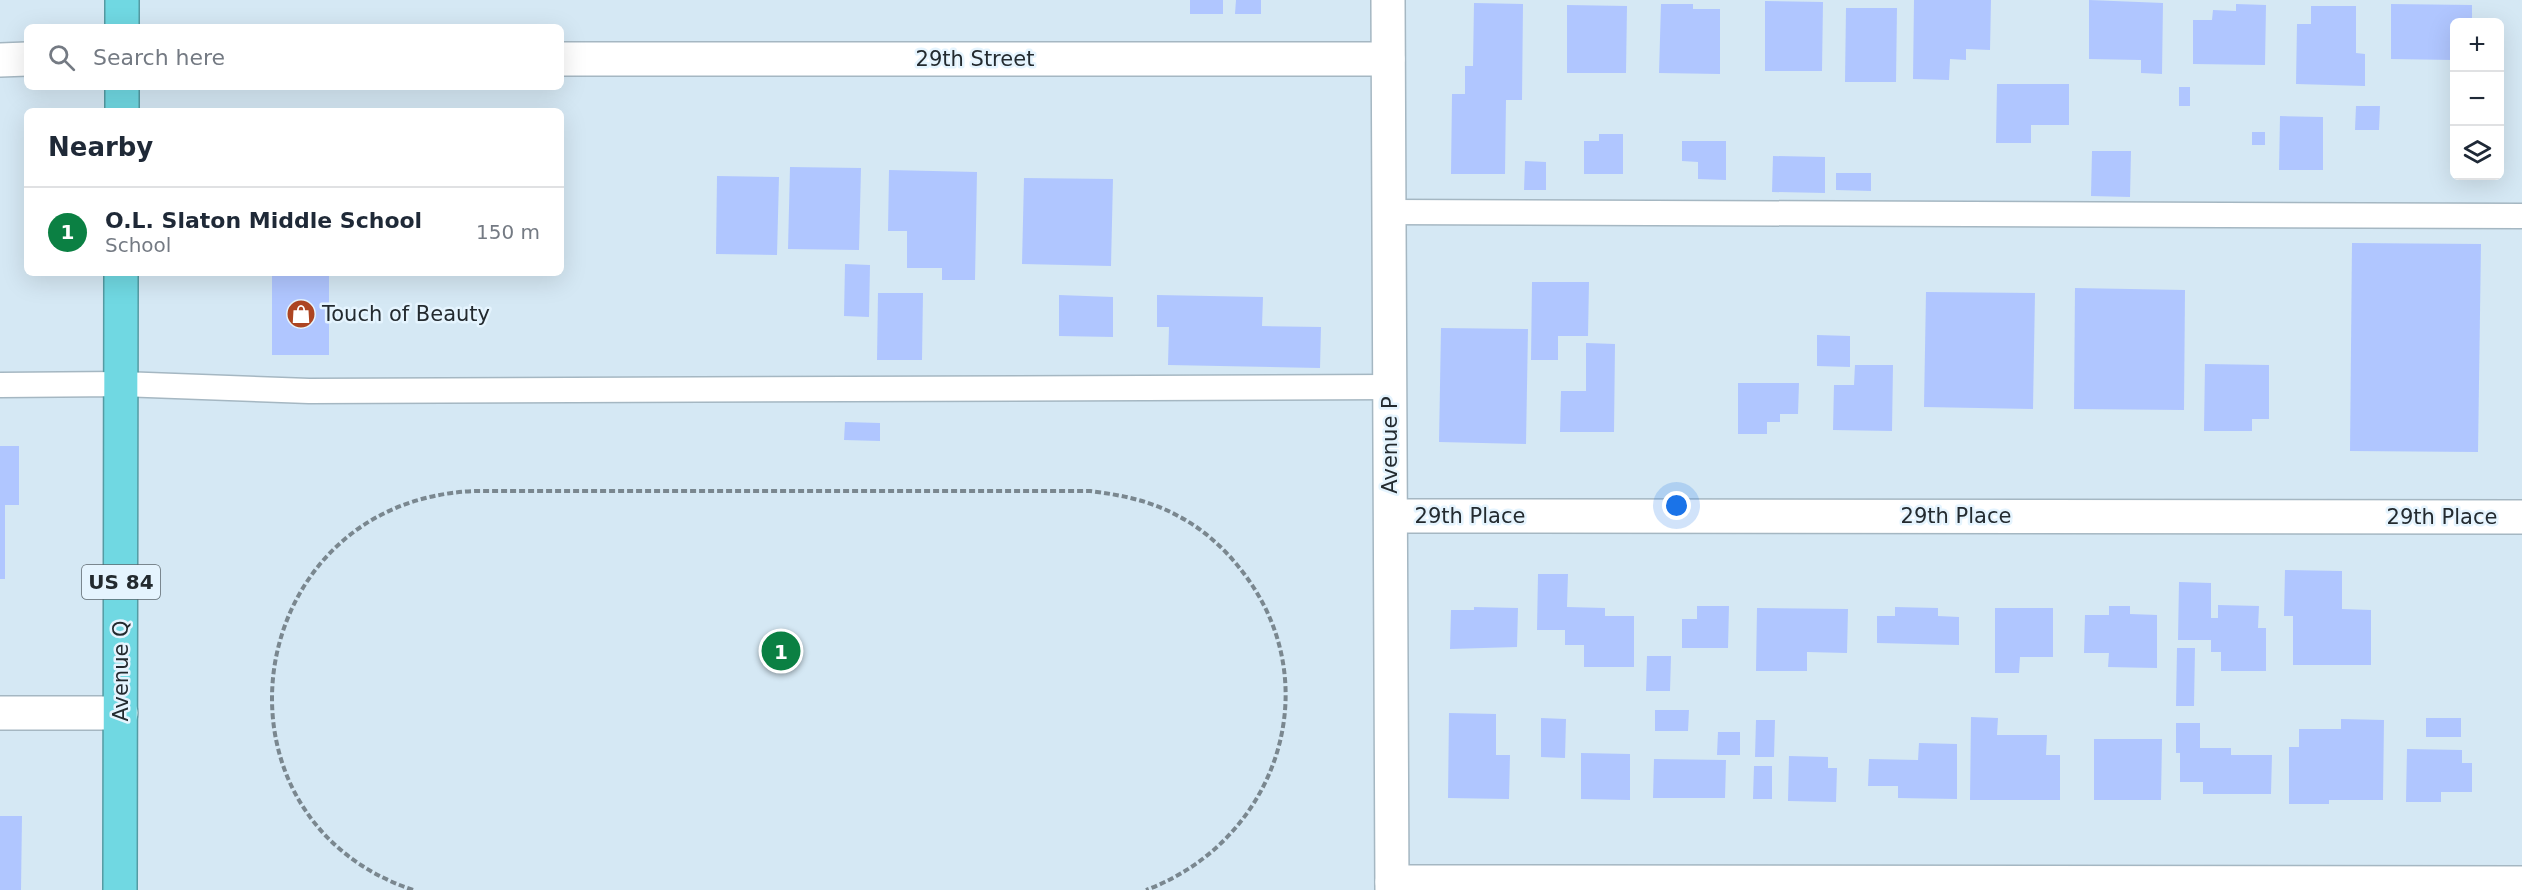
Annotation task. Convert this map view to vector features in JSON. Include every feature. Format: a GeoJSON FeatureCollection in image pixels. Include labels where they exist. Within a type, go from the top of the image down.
{"type":"FeatureCollection","features":[{"type":"Feature","properties":{"kind":"highway"},"geometry":{"type":"LineString","coordinates":[[122,0],[122,24]]}},
{"type":"Feature","properties":{"kind":"highway"},"geometry":{"type":"LineString","coordinates":[[122,90],[122,108]]}},
{"type":"Feature","properties":{"kind":"highway","name":"Avenue Q"},"geometry":{"type":"LineString","coordinates":[[120,890],[121,276]]}},
{"type":"Feature","properties":{"kind":"street","name":"Avenue P"},"geometry":{"type":"LineString","coordinates":[[1388,0],[1392,886]]}},
{"type":"Feature","properties":{"kind":"street","name":"29th Street"},"geometry":{"type":"LineString","coordinates":[[564,59],[1388,59]]}},
{"type":"Feature","properties":{"kind":"street"},"geometry":{"type":"LineString","coordinates":[[0,60],[24,60]]}},
{"type":"Feature","properties":{"kind":"street","name":"29th Place"},"geometry":{"type":"LineString","coordinates":[[1390,516],[2522,517]]}},
{"type":"Feature","properties":{"kind":"street"},"geometry":{"type":"LineString","coordinates":[[0,713],[121,713]]}},
{"type":"Feature","properties":{"kind":"street"},"geometry":{"type":"LineString","coordinates":[[1392,886],[2522,883]]}},
{"type":"Feature","properties":{"kind":"lane"},"geometry":{"type":"LineString","coordinates":[[1389,212],[2522,216]]}},
{"type":"Feature","properties":{"kind":"lane"},"geometry":{"type":"LineString","coordinates":[[0,385],[121,384],[309,391],[1390,387]]}},
{"type":"Feature","properties":{"kind":"path"},"geometry":{"type":"LineString","coordinates":[[413,890],[379,876],[357,863],[325,834],[299,800],[288,778],[272,722],[271,687],[274,664],[290,609],[324,558],[342,540],[370,520],[411,501],[456,492],[1090,491],[1134,498],[1156,506],[1194,526],[1223,549],[1240,569],[1263,604],[1276,634],[1284,672],[1284,711],[1281,736],[1271,770],[1253,807],[1231,835],[1210,855],[1176,877],[1146,890]]}},
{"type":"Feature","properties":{"kind":"building"},"geometry":{"type":"Polygon","coordinates":[[[1190,0],[1223,0],[1223,14],[1190,14],[1190,0]]]}},
{"type":"Feature","properties":{"kind":"building"},"geometry":{"type":"Polygon","coordinates":[[[1236,0],[1261,0],[1261,14],[1235,14],[1236,0]]]}},
{"type":"Feature","properties":{"kind":"building"},"geometry":{"type":"Polygon","coordinates":[[[1914,0],[1991,0],[1990,50],[1966,49],[1966,60],[1950,59],[1949,80],[1913,79],[1914,0]]]}},
{"type":"Feature","properties":{"kind":"building"},"geometry":{"type":"Polygon","coordinates":[[[2089,0],[2163,3],[2162,74],[2141,73],[2141,60],[2089,59],[2089,0]]]}},
{"type":"Feature","properties":{"kind":"building"},"geometry":{"type":"Polygon","coordinates":[[[1765,1],[1823,2],[1822,71],[1765,71],[1765,1]]]}},
{"type":"Feature","properties":{"kind":"building"},"geometry":{"type":"Polygon","coordinates":[[[1474,3],[1523,4],[1522,100],[1506,100],[1505,174],[1451,174],[1452,94],[1465,94],[1465,66],[1473,66],[1474,3]]]}},
{"type":"Feature","properties":{"kind":"building"},"geometry":{"type":"Polygon","coordinates":[[[1661,4],[1693,4],[1693,9],[1720,9],[1720,74],[1659,73],[1661,4]]]}},
{"type":"Feature","properties":{"kind":"building"},"geometry":{"type":"Polygon","coordinates":[[[2236,4],[2266,5],[2265,65],[2193,64],[2193,20],[2212,20],[2213,10],[2236,11],[2236,4]]]}},
{"type":"Feature","properties":{"kind":"building"},"geometry":{"type":"Polygon","coordinates":[[[2391,4],[2472,5],[2472,18],[2450,18],[2450,60],[2391,59],[2391,4]]]}},
{"type":"Feature","properties":{"kind":"building"},"geometry":{"type":"Polygon","coordinates":[[[1567,5],[1627,6],[1626,73],[1567,73],[1567,5]]]}},
{"type":"Feature","properties":{"kind":"building"},"geometry":{"type":"Polygon","coordinates":[[[2311,6],[2356,6],[2356,53],[2365,54],[2365,86],[2296,84],[2297,24],[2311,24],[2311,6]]]}},
{"type":"Feature","properties":{"kind":"building"},"geometry":{"type":"Polygon","coordinates":[[[1846,8],[1897,8],[1896,82],[1845,82],[1846,8]]]}},
{"type":"Feature","properties":{"kind":"building"},"geometry":{"type":"Polygon","coordinates":[[[1997,84],[2069,84],[2069,125],[2031,125],[2031,143],[1996,143],[1997,84]]]}},
{"type":"Feature","properties":{"kind":"building"},"geometry":{"type":"Polygon","coordinates":[[[2179,87],[2190,87],[2190,106],[2179,106],[2179,87]]]}},
{"type":"Feature","properties":{"kind":"building"},"geometry":{"type":"Polygon","coordinates":[[[2356,106],[2380,106],[2379,130],[2355,130],[2356,106]]]}},
{"type":"Feature","properties":{"kind":"building"},"geometry":{"type":"Polygon","coordinates":[[[2280,116],[2323,117],[2323,170],[2279,170],[2280,116]]]}},
{"type":"Feature","properties":{"kind":"building"},"geometry":{"type":"Polygon","coordinates":[[[2252,132],[2265,132],[2265,145],[2252,145],[2252,132]]]}},
{"type":"Feature","properties":{"kind":"building"},"geometry":{"type":"Polygon","coordinates":[[[1599,134],[1623,134],[1623,174],[1584,174],[1584,141],[1599,141],[1599,134]]]}},
{"type":"Feature","properties":{"kind":"building"},"geometry":{"type":"Polygon","coordinates":[[[1682,141],[1726,141],[1726,180],[1698,179],[1698,162],[1682,161],[1682,141]]]}},
{"type":"Feature","properties":{"kind":"building"},"geometry":{"type":"Polygon","coordinates":[[[2092,151],[2131,151],[2130,197],[2091,196],[2092,151]]]}},
{"type":"Feature","properties":{"kind":"building"},"geometry":{"type":"Polygon","coordinates":[[[1773,156],[1825,157],[1825,193],[1772,192],[1773,156]]]}},
{"type":"Feature","properties":{"kind":"building"},"geometry":{"type":"Polygon","coordinates":[[[1525,161],[1546,162],[1546,190],[1524,190],[1525,161]]]}},
{"type":"Feature","properties":{"kind":"building"},"geometry":{"type":"Polygon","coordinates":[[[790,167],[861,168],[859,250],[788,249],[790,167]]]}},
{"type":"Feature","properties":{"kind":"building"},"geometry":{"type":"Polygon","coordinates":[[[889,170],[977,172],[975,280],[942,280],[942,268],[907,268],[907,231],[888,231],[889,170]]]}},
{"type":"Feature","properties":{"kind":"building"},"geometry":{"type":"Polygon","coordinates":[[[1836,173],[1871,173],[1871,191],[1836,190],[1836,173]]]}},
{"type":"Feature","properties":{"kind":"building"},"geometry":{"type":"Polygon","coordinates":[[[717,176],[779,177],[777,255],[716,254],[717,176]]]}},
{"type":"Feature","properties":{"kind":"building"},"geometry":{"type":"Polygon","coordinates":[[[1024,178],[1113,179],[1111,266],[1022,264],[1024,178]]]}},
{"type":"Feature","properties":{"kind":"building"},"geometry":{"type":"Polygon","coordinates":[[[2352,243],[2481,244],[2478,452],[2350,451],[2352,243]]]}},
{"type":"Feature","properties":{"kind":"building"},"geometry":{"type":"Polygon","coordinates":[[[845,264],[870,265],[869,317],[844,316],[845,264]]]}},
{"type":"Feature","properties":{"kind":"building","name":"Touch of Beauty"},"geometry":{"type":"Polygon","coordinates":[[[272,276],[329,276],[329,355],[272,355],[272,276]]]}},
{"type":"Feature","properties":{"kind":"building"},"geometry":{"type":"Polygon","coordinates":[[[1532,282],[1589,282],[1588,336],[1558,336],[1558,360],[1531,360],[1532,282]]]}},
{"type":"Feature","properties":{"kind":"building"},"geometry":{"type":"Polygon","coordinates":[[[2075,288],[2185,290],[2184,410],[2074,409],[2075,288]]]}},
{"type":"Feature","properties":{"kind":"building"},"geometry":{"type":"Polygon","coordinates":[[[1926,292],[2035,293],[2033,409],[1924,407],[1926,292]]]}},
{"type":"Feature","properties":{"kind":"building"},"geometry":{"type":"Polygon","coordinates":[[[878,293],[923,293],[922,360],[877,360],[878,293]]]}},
{"type":"Feature","properties":{"kind":"building"},"geometry":{"type":"Polygon","coordinates":[[[1059,295],[1113,297],[1113,337],[1059,336],[1059,295]]]}},
{"type":"Feature","properties":{"kind":"building"},"geometry":{"type":"Polygon","coordinates":[[[1157,295],[1263,297],[1262,326],[1321,327],[1320,368],[1168,365],[1169,327],[1157,327],[1157,295]]]}},
{"type":"Feature","properties":{"kind":"building"},"geometry":{"type":"Polygon","coordinates":[[[1441,328],[1528,329],[1526,444],[1439,442],[1441,328]]]}},
{"type":"Feature","properties":{"kind":"building"},"geometry":{"type":"Polygon","coordinates":[[[1817,335],[1850,336],[1850,367],[1817,366],[1817,335]]]}},
{"type":"Feature","properties":{"kind":"building"},"geometry":{"type":"Polygon","coordinates":[[[1586,343],[1615,344],[1614,432],[1560,432],[1561,391],[1586,391],[1586,343]]]}},
{"type":"Feature","properties":{"kind":"building"},"geometry":{"type":"Polygon","coordinates":[[[2205,364],[2269,365],[2269,419],[2252,419],[2252,431],[2204,431],[2205,364]]]}},
{"type":"Feature","properties":{"kind":"building"},"geometry":{"type":"Polygon","coordinates":[[[1855,365],[1893,365],[1892,431],[1833,430],[1834,385],[1854,385],[1855,365]]]}},
{"type":"Feature","properties":{"kind":"building"},"geometry":{"type":"Polygon","coordinates":[[[1738,383],[1799,383],[1798,414],[1780,414],[1780,422],[1767,422],[1767,434],[1738,434],[1738,383]]]}},
{"type":"Feature","properties":{"kind":"building"},"geometry":{"type":"Polygon","coordinates":[[[845,422],[880,423],[880,441],[844,440],[845,422]]]}},
{"type":"Feature","properties":{"kind":"building"},"geometry":{"type":"Polygon","coordinates":[[[0,446],[19,446],[19,505],[5,505],[5,579],[0,579],[0,446]]]}},
{"type":"Feature","properties":{"kind":"building"},"geometry":{"type":"Polygon","coordinates":[[[2285,570],[2342,571],[2342,609],[2371,610],[2371,665],[2293,665],[2293,616],[2284,616],[2285,570]]]}},
{"type":"Feature","properties":{"kind":"building"},"geometry":{"type":"Polygon","coordinates":[[[1538,574],[1568,574],[1567,607],[1605,608],[1605,616],[1634,616],[1634,667],[1584,667],[1584,645],[1565,645],[1565,630],[1537,630],[1538,574]]]}},
{"type":"Feature","properties":{"kind":"building"},"geometry":{"type":"Polygon","coordinates":[[[2179,582],[2211,583],[2211,618],[2218,618],[2218,605],[2259,606],[2258,628],[2266,628],[2266,671],[2221,671],[2221,652],[2211,652],[2211,640],[2178,640],[2179,582]]]}},
{"type":"Feature","properties":{"kind":"building"},"geometry":{"type":"Polygon","coordinates":[[[1697,606],[1729,606],[1728,648],[1682,648],[1682,619],[1697,619],[1697,606]]]}},
{"type":"Feature","properties":{"kind":"building"},"geometry":{"type":"Polygon","coordinates":[[[2109,606],[2130,606],[2130,614],[2157,615],[2157,668],[2108,667],[2109,653],[2084,653],[2085,615],[2109,615],[2109,606]]]}},
{"type":"Feature","properties":{"kind":"building"},"geometry":{"type":"Polygon","coordinates":[[[1474,607],[1518,608],[1517,647],[1450,649],[1451,610],[1474,610],[1474,607]]]}},
{"type":"Feature","properties":{"kind":"building"},"geometry":{"type":"Polygon","coordinates":[[[1895,607],[1938,608],[1938,616],[1959,617],[1959,645],[1877,643],[1877,616],[1895,616],[1895,607]]]}},
{"type":"Feature","properties":{"kind":"building"},"geometry":{"type":"Polygon","coordinates":[[[1757,608],[1848,609],[1847,653],[1807,652],[1807,671],[1756,671],[1757,608]]]}},
{"type":"Feature","properties":{"kind":"building"},"geometry":{"type":"Polygon","coordinates":[[[1995,608],[2053,608],[2053,657],[2020,657],[2019,673],[1995,673],[1995,608]]]}},
{"type":"Feature","properties":{"kind":"building"},"geometry":{"type":"Polygon","coordinates":[[[2177,648],[2195,648],[2194,706],[2176,706],[2177,648]]]}},
{"type":"Feature","properties":{"kind":"building"},"geometry":{"type":"Polygon","coordinates":[[[1647,656],[1671,656],[1670,691],[1646,691],[1647,656]]]}},
{"type":"Feature","properties":{"kind":"building"},"geometry":{"type":"Polygon","coordinates":[[[1655,710],[1689,710],[1688,731],[1655,731],[1655,710]]]}},
{"type":"Feature","properties":{"kind":"building"},"geometry":{"type":"Polygon","coordinates":[[[1449,713],[1496,714],[1496,755],[1510,755],[1509,799],[1448,798],[1449,713]]]}},
{"type":"Feature","properties":{"kind":"building"},"geometry":{"type":"Polygon","coordinates":[[[1971,717],[1998,718],[1997,735],[2047,735],[2046,755],[2060,755],[2060,800],[1970,800],[1971,717]]]}},
{"type":"Feature","properties":{"kind":"building"},"geometry":{"type":"Polygon","coordinates":[[[1541,718],[1566,719],[1565,758],[1541,757],[1541,718]]]}},
{"type":"Feature","properties":{"kind":"building"},"geometry":{"type":"Polygon","coordinates":[[[2426,718],[2461,718],[2461,737],[2426,737],[2426,718]]]}},
{"type":"Feature","properties":{"kind":"building"},"geometry":{"type":"Polygon","coordinates":[[[2341,719],[2384,720],[2383,800],[2329,800],[2329,804],[2289,804],[2289,747],[2299,747],[2299,729],[2341,729],[2341,719]]]}},
{"type":"Feature","properties":{"kind":"building"},"geometry":{"type":"Polygon","coordinates":[[[1756,720],[1775,720],[1774,757],[1755,757],[1756,720]]]}},
{"type":"Feature","properties":{"kind":"building"},"geometry":{"type":"Polygon","coordinates":[[[2176,723],[2200,723],[2200,748],[2231,748],[2231,755],[2272,755],[2271,794],[2203,794],[2203,782],[2180,782],[2180,753],[2176,753],[2176,723]]]}},
{"type":"Feature","properties":{"kind":"building"},"geometry":{"type":"Polygon","coordinates":[[[1718,732],[1740,732],[1740,755],[1717,755],[1718,732]]]}},
{"type":"Feature","properties":{"kind":"building"},"geometry":{"type":"Polygon","coordinates":[[[2094,739],[2162,739],[2161,800],[2094,800],[2094,739]]]}},
{"type":"Feature","properties":{"kind":"building"},"geometry":{"type":"Polygon","coordinates":[[[1919,743],[1957,744],[1957,799],[1898,798],[1898,786],[1868,786],[1869,759],[1918,760],[1919,743]]]}},
{"type":"Feature","properties":{"kind":"building"},"geometry":{"type":"Polygon","coordinates":[[[2407,749],[2462,750],[2462,763],[2472,763],[2472,792],[2441,792],[2441,802],[2406,802],[2407,749]]]}},
{"type":"Feature","properties":{"kind":"building"},"geometry":{"type":"Polygon","coordinates":[[[1581,753],[1630,754],[1630,800],[1581,799],[1581,753]]]}},
{"type":"Feature","properties":{"kind":"building"},"geometry":{"type":"Polygon","coordinates":[[[1789,756],[1828,757],[1828,768],[1837,768],[1836,802],[1788,801],[1789,756]]]}},
{"type":"Feature","properties":{"kind":"building"},"geometry":{"type":"Polygon","coordinates":[[[1654,759],[1726,760],[1725,798],[1653,798],[1654,759]]]}},
{"type":"Feature","properties":{"kind":"building"},"geometry":{"type":"Polygon","coordinates":[[[1754,766],[1772,766],[1772,799],[1753,799],[1754,766]]]}},
{"type":"Feature","properties":{"kind":"building"},"geometry":{"type":"Polygon","coordinates":[[[0,816],[22,816],[21,890],[0,890],[0,816]]]}},
{"type":"Feature","properties":{"kind":"place","name":"Touch of Beauty"},"geometry":{"type":"Point","coordinates":[301,314]}},
{"type":"Feature","properties":{"kind":"place","name":"O.L. Slaton Middle School"},"geometry":{"type":"Point","coordinates":[781,651]}}]}
